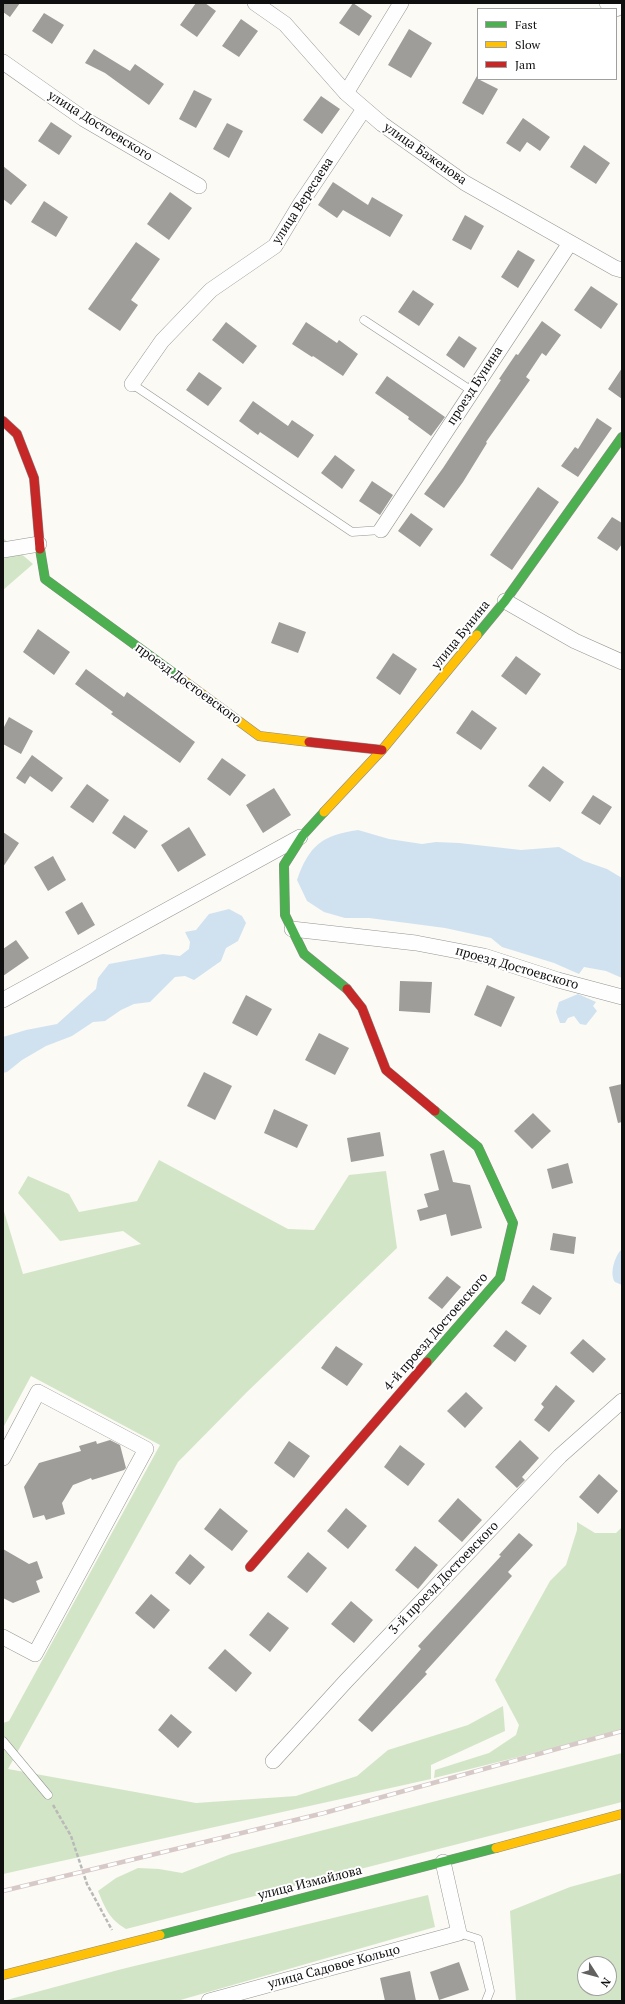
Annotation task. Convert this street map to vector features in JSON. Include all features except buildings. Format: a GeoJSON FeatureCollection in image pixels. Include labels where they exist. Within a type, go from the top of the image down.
{"type":"FeatureCollection","features":[{"type":"Feature","properties":{"kind":"street","name":"улица Баженова"},"geometry":{"type":"LineString","coordinates":[[255,3],[285,24],[346,93],[382,124],[465,183],[622,270]]}},
{"type":"Feature","properties":{"kind":"street"},"geometry":{"type":"LineString","coordinates":[[346,93],[401,3]]}},
{"type":"Feature","properties":{"kind":"street","name":"улица Достоевского"},"geometry":{"type":"LineString","coordinates":[[3,62],[84,119],[199,186]]}},
{"type":"Feature","properties":{"kind":"street","name":"улица Вересаева"},"geometry":{"type":"LineString","coordinates":[[132,384],[162,341],[211,290],[275,246],[299,206],[364,109]]}},
{"type":"Feature","properties":{"kind":"street","name":"проезд Бунина"},"geometry":{"type":"LineString","coordinates":[[381,530],[570,242]]}},
{"type":"Feature","properties":{"kind":"street","name":"проезд Достоевского"},"geometry":{"type":"LineString","coordinates":[[3,421],[17,434],[34,478],[39,544],[46,579],[259,736],[382,750]]}},
{"type":"Feature","properties":{"kind":"street","name":"улица Бунина"},"geometry":{"type":"LineString","coordinates":[[303,835],[382,750],[505,601],[622,437]]}},
{"type":"Feature","properties":{"kind":"street"},"geometry":{"type":"LineString","coordinates":[[3,550],[39,544]]}},
{"type":"Feature","properties":{"kind":"street"},"geometry":{"type":"LineString","coordinates":[[505,601],[575,641],[622,662]]}},
{"type":"Feature","properties":{"kind":"street"},"geometry":{"type":"LineString","coordinates":[[3,1000],[303,835]]}},
{"type":"Feature","properties":{"kind":"street","name":"4-й проезд Достоевского"},"geometry":{"type":"LineString","coordinates":[[250,1568],[500,1278],[513,1223],[478,1147],[386,1070],[362,1008],[343,984],[304,954],[285,915],[284,865],[303,835]]}},
{"type":"Feature","properties":{"kind":"street","name":"проезд Достоевского"},"geometry":{"type":"LineString","coordinates":[[292,929],[416,943],[484,956],[558,980],[622,997]]}},
{"type":"Feature","properties":{"kind":"street"},"geometry":{"type":"LineString","coordinates":[[3,1458],[38,1392],[146,1449],[35,1654],[3,1637]]}},
{"type":"Feature","properties":{"kind":"street","name":"3-й проезд Достоевского"},"geometry":{"type":"LineString","coordinates":[[273,1761],[346,1680],[560,1456],[622,1401]]}},
{"type":"Feature","properties":{"kind":"street","name":"улица Измайлова"},"geometry":{"type":"LineString","coordinates":[[3,1975],[443,1862],[622,1814]]}},
{"type":"Feature","properties":{"kind":"street"},"geometry":{"type":"LineString","coordinates":[[443,1862],[459,1933]]}},
{"type":"Feature","properties":{"kind":"street","name":"улица Садовое Кольцо"},"geometry":{"type":"LineString","coordinates":[[209,2001],[459,1933]]}},
{"type":"Feature","properties":{"kind":"lane"},"geometry":{"type":"LineString","coordinates":[[364,320],[472,391]]}},
{"type":"Feature","properties":{"kind":"lane"},"geometry":{"type":"LineString","coordinates":[[132,384],[352,532],[381,530]]}},
{"type":"Feature","properties":{"kind":"lane"},"geometry":{"type":"LineString","coordinates":[[3,1741],[48,1795]]}},
{"type":"Feature","properties":{"kind":"lane"},"geometry":{"type":"LineString","coordinates":[[459,1933],[478,1939],[490,1991],[486,2001]]}},
{"type":"Feature","properties":{"kind":"path"},"geometry":{"type":"LineString","coordinates":[[48,1795],[70,1836],[87,1884],[119,1945]]}},
{"type":"Feature","properties":{"kind":"green space"},"geometry":{"type":"Polygon","coordinates":[[[3,538],[33,564],[3,590],[3,538]]]}},
{"type":"Feature","properties":{"kind":"green space"},"geometry":{"type":"Polygon","coordinates":[[[159,1160],[288,1229],[314,1230],[349,1175],[386,1171],[397,1248],[247,1392],[178,1462],[8,1769],[196,1803],[296,1796],[357,1776],[388,1750],[468,1725],[503,1706],[505,1731],[431,1765],[431,1779],[3,1874],[3,1723],[9,1721],[160,1445],[31,1376],[3,1428],[3,1208],[23,1274],[141,1244],[123,1231],[60,1241],[18,1193],[28,1176],[69,1194],[79,1212],[137,1201],[159,1160]]]}},
{"type":"Feature","properties":{"kind":"green space"},"geometry":{"type":"Polygon","coordinates":[[[577,1522],[595,1533],[616,1533],[622,1527],[622,1731],[434,1778],[435,1770],[489,1753],[516,1735],[519,1725],[495,1680],[550,1581],[566,1565],[577,1530],[577,1522]]]}},
{"type":"Feature","properties":{"kind":"green space"},"geometry":{"type":"Polygon","coordinates":[[[622,1753],[622,1802],[126,1929],[115,1921],[105,1908],[98,1891],[116,1878],[138,1868],[159,1869],[182,1873],[231,1854],[622,1753]]]}},
{"type":"Feature","properties":{"kind":"green space"},"geometry":{"type":"Polygon","coordinates":[[[622,1873],[622,2001],[516,2001],[510,1911],[570,1887],[622,1873]]]}},
{"type":"Feature","properties":{"kind":"green space"},"geometry":{"type":"Polygon","coordinates":[[[428,1895],[435,1927],[177,2001],[3,2001],[122,1969],[428,1895]]]}},
{"type":"Feature","properties":{"kind":"water"},"geometry":{"type":"Polygon","coordinates":[[[358,830],[389,839],[422,844],[436,842],[459,843],[521,850],[559,847],[584,861],[607,869],[622,878],[622,978],[606,971],[584,967],[579,974],[554,963],[502,947],[491,938],[445,928],[369,918],[345,918],[324,912],[307,901],[297,880],[307,858],[312,850],[319,844],[335,835],[358,830]]]}},
{"type":"Feature","properties":{"kind":"water"},"geometry":{"type":"Polygon","coordinates":[[[229,909],[242,916],[246,923],[238,941],[226,948],[221,961],[194,980],[185,976],[175,977],[150,1002],[134,1004],[121,1010],[105,1021],[93,1022],[72,1036],[46,1046],[22,1060],[7,1072],[3,1073],[3,1037],[26,1030],[57,1024],[96,989],[98,978],[109,964],[163,954],[180,956],[189,949],[190,942],[185,932],[196,930],[209,914],[229,909]]]}},
{"type":"Feature","properties":{"kind":"water"},"geometry":{"type":"Polygon","coordinates":[[[578,994],[596,1002],[593,1006],[597,1011],[586,1025],[580,1024],[574,1016],[568,1018],[565,1023],[560,1023],[556,1012],[559,1002],[578,994]]]}},
{"type":"Feature","properties":{"kind":"water"},"geometry":{"type":"Polygon","coordinates":[[[622,1249],[622,1285],[615,1282],[613,1279],[613,1270],[615,1260],[622,1249]]]}},
{"type":"Feature","properties":{"kind":"railway"},"geometry":{"type":"LineString","coordinates":[[3,1891],[324,1813],[622,1731]]}},
{"type":"Feature","properties":{"kind":"traffic: fast"},"geometry":{"type":"LineString","coordinates":[[477,635],[505,601],[622,437]]}},
{"type":"Feature","properties":{"kind":"traffic: fast"},"geometry":{"type":"LineString","coordinates":[[40,549],[45,579],[179,677]]}},
{"type":"Feature","properties":{"kind":"traffic: fast"},"geometry":{"type":"LineString","coordinates":[[324,812],[303,835],[284,865],[285,915],[304,954],[347,989]]}},
{"type":"Feature","properties":{"kind":"traffic: fast"},"geometry":{"type":"LineString","coordinates":[[427,1362],[500,1278],[513,1223],[478,1147],[435,1111]]}},
{"type":"Feature","properties":{"kind":"traffic: fast"},"geometry":{"type":"LineString","coordinates":[[160,1935],[496,1848]]}},
{"type":"Feature","properties":{"kind":"traffic: slow"},"geometry":{"type":"LineString","coordinates":[[324,812],[382,750],[477,635]]}},
{"type":"Feature","properties":{"kind":"traffic: slow"},"geometry":{"type":"LineString","coordinates":[[179,677],[259,736],[309,742]]}},
{"type":"Feature","properties":{"kind":"traffic: slow"},"geometry":{"type":"LineString","coordinates":[[496,1848],[622,1814]]}},
{"type":"Feature","properties":{"kind":"traffic: slow"},"geometry":{"type":"LineString","coordinates":[[3,1975],[160,1935]]}},
{"type":"Feature","properties":{"kind":"traffic: jam"},"geometry":{"type":"LineString","coordinates":[[3,421],[17,434],[34,478],[40,549]]}},
{"type":"Feature","properties":{"kind":"traffic: jam"},"geometry":{"type":"LineString","coordinates":[[309,742],[382,750]]}},
{"type":"Feature","properties":{"kind":"traffic: jam"},"geometry":{"type":"LineString","coordinates":[[347,989],[362,1008],[386,1070],[435,1111]]}},
{"type":"Feature","properties":{"kind":"traffic: jam"},"geometry":{"type":"LineString","coordinates":[[250,1567],[427,1362]]}}]}
